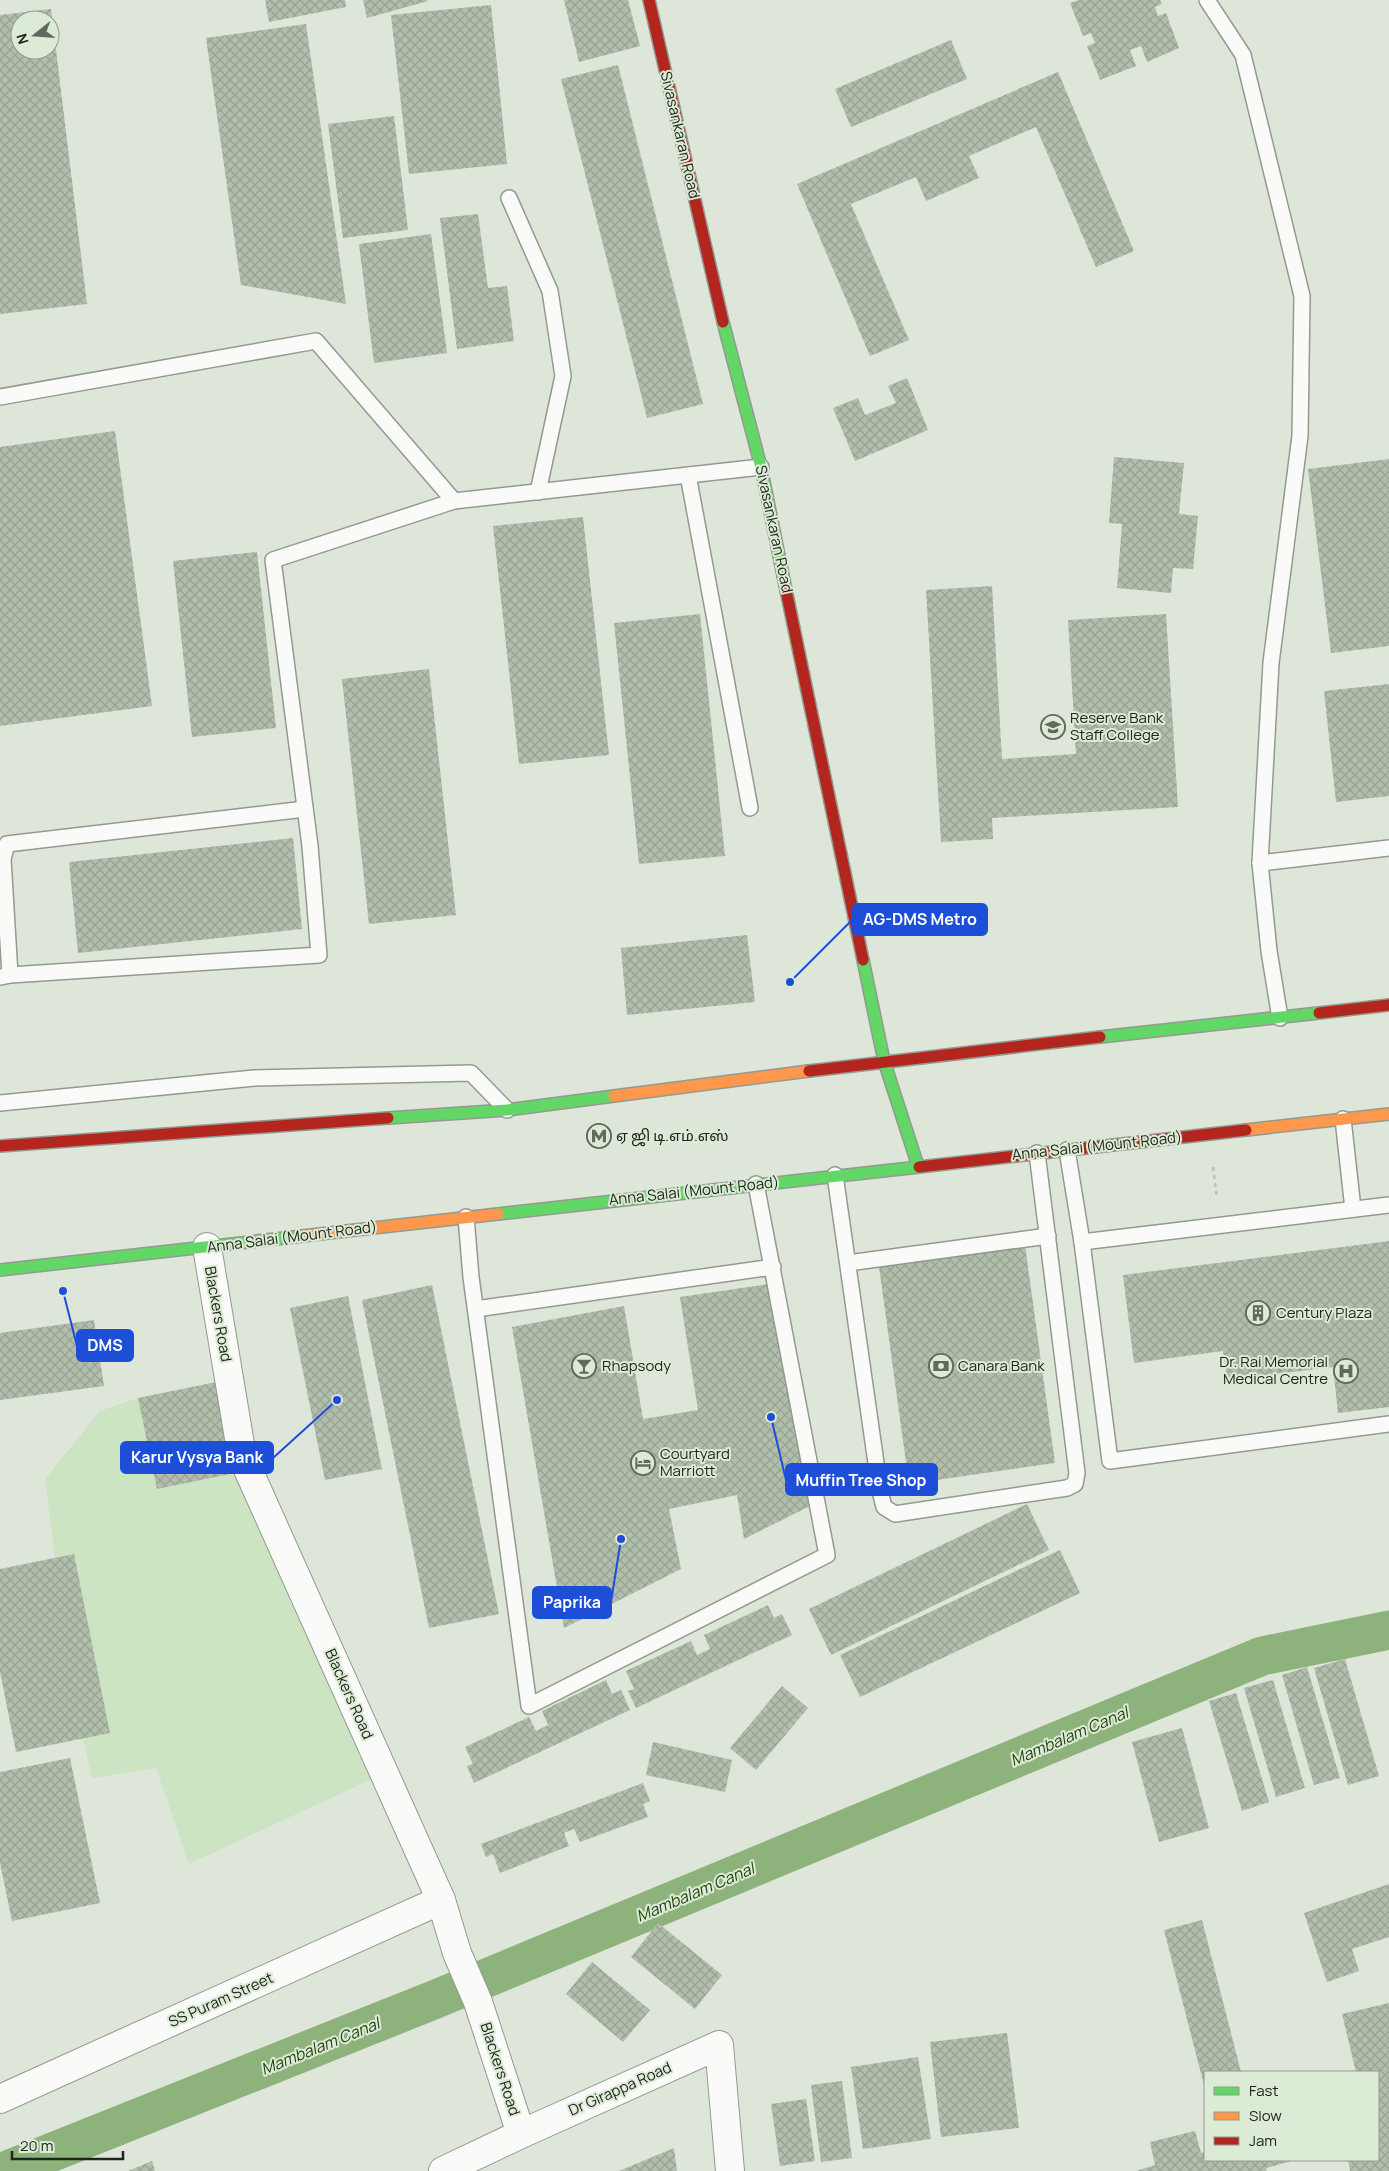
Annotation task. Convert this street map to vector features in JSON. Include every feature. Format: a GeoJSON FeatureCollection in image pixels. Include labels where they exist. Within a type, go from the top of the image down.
{"type":"FeatureCollection","features":[{"type":"Feature","properties":{"kind":"main road","name":"Sivasankaran Road"},"geometry":{"type":"LineString","coordinates":[[649,0],[725,329],[761,467],[884,1060],[918,1166]]}},
{"type":"Feature","properties":{"kind":"main road"},"geometry":{"type":"LineString","coordinates":[[0,1146],[507,1110],[884,1060],[1389,1005]]}},
{"type":"Feature","properties":{"kind":"main road","name":"Anna Salai (Mount Road)"},"geometry":{"type":"LineString","coordinates":[[0,1270],[1389,1114]]}},
{"type":"Feature","properties":{"kind":"street","name":"Blackers Road"},"geometry":{"type":"LineString","coordinates":[[207,1247],[242,1456],[442,1900],[457,1953],[478,2002],[520,2134]]}},
{"type":"Feature","properties":{"kind":"street","name":"SS Puram Street"},"geometry":{"type":"LineString","coordinates":[[0,2099],[442,1900]]}},
{"type":"Feature","properties":{"kind":"street","name":"Dr Girappa Road"},"geometry":{"type":"LineString","coordinates":[[443,2171],[520,2134],[719,2045],[730,2171]]}},
{"type":"Feature","properties":{"kind":"lane"},"geometry":{"type":"LineString","coordinates":[[1207,0],[1242,55],[1302,296],[1300,436],[1271,663],[1260,863],[1269,951],[1280,1018]]}},
{"type":"Feature","properties":{"kind":"lane"},"geometry":{"type":"LineString","coordinates":[[509,198],[550,291],[563,376],[538,492]]}},
{"type":"Feature","properties":{"kind":"lane"},"geometry":{"type":"LineString","coordinates":[[0,397],[316,341],[454,501]]}},
{"type":"Feature","properties":{"kind":"lane"},"geometry":{"type":"LineString","coordinates":[[305,809],[6,844],[3,859],[5,976],[318,955],[310,846],[273,560],[454,501],[761,467]]}},
{"type":"Feature","properties":{"kind":"lane"},"geometry":{"type":"LineString","coordinates":[[688,475],[750,808]]}},
{"type":"Feature","properties":{"kind":"lane"},"geometry":{"type":"LineString","coordinates":[[1260,863],[1389,848]]}},
{"type":"Feature","properties":{"kind":"lane"},"geometry":{"type":"LineString","coordinates":[[0,1103],[254,1078],[471,1073],[507,1110]]}},
{"type":"Feature","properties":{"kind":"lane"},"geometry":{"type":"LineString","coordinates":[[1342,1119],[1353,1209]]}},
{"type":"Feature","properties":{"kind":"lane"},"geometry":{"type":"LineString","coordinates":[[1067,1150],[1082,1242],[1110,1460],[1389,1424]]}},
{"type":"Feature","properties":{"kind":"lane"},"geometry":{"type":"LineString","coordinates":[[835,1175],[880,1491],[884,1507],[895,1514],[1067,1488],[1075,1484],[1077,1473],[1037,1153]]}},
{"type":"Feature","properties":{"kind":"lane"},"geometry":{"type":"LineString","coordinates":[[466,1217],[476,1308],[529,1706],[827,1555],[756,1184]]}},
{"type":"Feature","properties":{"kind":"lane"},"geometry":{"type":"LineString","coordinates":[[1082,1242],[1389,1205]]}},
{"type":"Feature","properties":{"kind":"lane"},"geometry":{"type":"LineString","coordinates":[[848,1263],[1048,1236]]}},
{"type":"Feature","properties":{"kind":"lane"},"geometry":{"type":"LineString","coordinates":[[476,1308],[773,1267]]}},
{"type":"Feature","properties":{"kind":"path"},"geometry":{"type":"LineString","coordinates":[[1209,1134],[1220,1225]]}},
{"type":"Feature","properties":{"kind":"green space"},"geometry":{"type":"Polygon","coordinates":[[[138,1398],[157,1489],[240,1472],[374,1778],[189,1864],[156,1768],[92,1778],[83,1739],[108,1722],[74,1554],[55,1558],[45,1479],[100,1411],[138,1398]]]}},
{"type":"Feature","properties":{"kind":"building"},"geometry":{"type":"Polygon","coordinates":[[[265,0],[345,0],[346,7],[269,22],[265,0]]]}},
{"type":"Feature","properties":{"kind":"building"},"geometry":{"type":"Polygon","coordinates":[[[363,0],[427,0],[428,1],[367,18],[363,0]]]}},
{"type":"Feature","properties":{"kind":"building"},"geometry":{"type":"Polygon","coordinates":[[[564,0],[628,0],[640,46],[579,62],[564,0]]]}},
{"type":"Feature","properties":{"kind":"building"},"geometry":{"type":"Polygon","coordinates":[[[1079,0],[1160,0],[1162,4],[1155,7],[1158,16],[1166,13],[1179,48],[1147,62],[1141,46],[1130,50],[1136,66],[1100,80],[1087,46],[1095,43],[1091,33],[1083,36],[1070,3],[1079,0]]]}},
{"type":"Feature","properties":{"kind":"building"},"geometry":{"type":"Polygon","coordinates":[[[491,5],[507,164],[409,174],[391,15],[491,5]]]}},
{"type":"Feature","properties":{"kind":"building"},"geometry":{"type":"Polygon","coordinates":[[[10,14],[10,60],[57,60],[87,304],[0,314],[0,15],[10,14]]]}},
{"type":"Feature","properties":{"kind":"building"},"geometry":{"type":"Polygon","coordinates":[[[306,24],[346,304],[241,285],[206,38],[306,24]]]}},
{"type":"Feature","properties":{"kind":"building"},"geometry":{"type":"Polygon","coordinates":[[[951,40],[967,79],[851,127],[835,89],[951,40]]]}},
{"type":"Feature","properties":{"kind":"building"},"geometry":{"type":"Polygon","coordinates":[[[618,65],[703,404],[647,418],[561,79],[618,65]]]}},
{"type":"Feature","properties":{"kind":"building"},"geometry":{"type":"Polygon","coordinates":[[[1058,72],[1134,251],[1096,267],[1036,127],[969,156],[979,178],[926,201],[916,177],[851,204],[909,340],[870,356],[797,184],[1058,72]]]}},
{"type":"Feature","properties":{"kind":"building"},"geometry":{"type":"Polygon","coordinates":[[[394,116],[408,230],[343,238],[328,124],[394,116]]]}},
{"type":"Feature","properties":{"kind":"building"},"geometry":{"type":"Polygon","coordinates":[[[478,214],[488,288],[507,286],[514,341],[457,349],[440,218],[478,214]]]}},
{"type":"Feature","properties":{"kind":"building"},"geometry":{"type":"Polygon","coordinates":[[[431,234],[447,353],[374,363],[359,244],[431,234]]]}},
{"type":"Feature","properties":{"kind":"building"},"geometry":{"type":"Polygon","coordinates":[[[907,378],[928,430],[855,461],[833,408],[858,398],[865,415],[896,403],[888,386],[907,378]]]}},
{"type":"Feature","properties":{"kind":"building"},"geometry":{"type":"Polygon","coordinates":[[[115,431],[152,706],[0,726],[0,447],[115,431]]]}},
{"type":"Feature","properties":{"kind":"building"},"geometry":{"type":"Polygon","coordinates":[[[1114,457],[1184,463],[1179,514],[1198,516],[1193,569],[1173,568],[1171,593],[1117,588],[1122,524],[1109,523],[1114,457]]]}},
{"type":"Feature","properties":{"kind":"building"},"geometry":{"type":"Polygon","coordinates":[[[1389,459],[1389,646],[1331,653],[1308,469],[1389,459]]]}},
{"type":"Feature","properties":{"kind":"building"},"geometry":{"type":"Polygon","coordinates":[[[583,517],[609,755],[519,764],[493,526],[583,517]]]}},
{"type":"Feature","properties":{"kind":"building"},"geometry":{"type":"Polygon","coordinates":[[[257,552],[276,728],[192,737],[173,561],[257,552]]]}},
{"type":"Feature","properties":{"kind":"building"},"geometry":{"type":"Polygon","coordinates":[[[992,586],[1002,759],[1076,754],[1068,620],[1166,614],[1178,807],[992,818],[993,839],[941,842],[926,590],[992,586]]]}},
{"type":"Feature","properties":{"kind":"building"},"geometry":{"type":"Polygon","coordinates":[[[700,614],[725,856],[639,864],[614,623],[700,614]]]}},
{"type":"Feature","properties":{"kind":"building"},"geometry":{"type":"Polygon","coordinates":[[[429,669],[456,915],[369,924],[342,679],[429,669]]]}},
{"type":"Feature","properties":{"kind":"building"},"geometry":{"type":"Polygon","coordinates":[[[1389,684],[1389,796],[1336,802],[1324,691],[1389,684]]]}},
{"type":"Feature","properties":{"kind":"building"},"geometry":{"type":"Polygon","coordinates":[[[293,838],[302,929],[78,953],[69,862],[293,838]]]}},
{"type":"Feature","properties":{"kind":"building"},"geometry":{"type":"Polygon","coordinates":[[[747,935],[755,1002],[627,1015],[621,948],[747,935]]]}},
{"type":"Feature","properties":{"kind":"building","name":"Century Plaza"},"geometry":{"type":"Polygon","coordinates":[[[1389,1241],[1389,1407],[1338,1413],[1333,1367],[1227,1380],[1223,1351],[1134,1363],[1123,1275],[1389,1241]]]}},
{"type":"Feature","properties":{"kind":"building"},"geometry":{"type":"Polygon","coordinates":[[[1025,1245],[1055,1463],[909,1484],[879,1267],[1025,1245]]]}},
{"type":"Feature","properties":{"kind":"building"},"geometry":{"type":"Polygon","coordinates":[[[782,1282],[818,1502],[744,1539],[737,1495],[669,1509],[681,1569],[564,1628],[512,1327],[624,1306],[643,1419],[698,1410],[680,1297],[782,1282]]]}},
{"type":"Feature","properties":{"kind":"building"},"geometry":{"type":"Polygon","coordinates":[[[432,1285],[499,1614],[429,1628],[362,1300],[432,1285]]]}},
{"type":"Feature","properties":{"kind":"building"},"geometry":{"type":"Polygon","coordinates":[[[348,1296],[382,1469],[325,1480],[290,1308],[348,1296]]]}},
{"type":"Feature","properties":{"kind":"building"},"geometry":{"type":"Polygon","coordinates":[[[94,1320],[104,1386],[0,1400],[0,1333],[94,1320]]]}},
{"type":"Feature","properties":{"kind":"building"},"geometry":{"type":"Polygon","coordinates":[[[221,1381],[240,1472],[157,1489],[138,1398],[221,1381]]]}},
{"type":"Feature","properties":{"kind":"building"},"geometry":{"type":"Polygon","coordinates":[[[1027,1504],[1049,1550],[831,1655],[809,1609],[1027,1504]]]}},
{"type":"Feature","properties":{"kind":"building"},"geometry":{"type":"Polygon","coordinates":[[[1060,1550],[1080,1593],[860,1697],[840,1655],[1060,1550]]]}},
{"type":"Feature","properties":{"kind":"building"},"geometry":{"type":"Polygon","coordinates":[[[74,1554],[110,1733],[16,1752],[0,1672],[0,1569],[74,1554]]]}},
{"type":"Feature","properties":{"kind":"building"},"geometry":{"type":"Polygon","coordinates":[[[768,1605],[774,1618],[782,1614],[792,1635],[636,1708],[628,1691],[634,1689],[626,1671],[691,1641],[697,1655],[710,1649],[704,1635],[768,1605]]]}},
{"type":"Feature","properties":{"kind":"building"},"geometry":{"type":"Polygon","coordinates":[[[1345,1659],[1379,1776],[1348,1785],[1314,1668],[1345,1659]]]}},
{"type":"Feature","properties":{"kind":"building"},"geometry":{"type":"Polygon","coordinates":[[[1307,1667],[1340,1778],[1314,1785],[1282,1675],[1307,1667]]]}},
{"type":"Feature","properties":{"kind":"building"},"geometry":{"type":"Polygon","coordinates":[[[606,1680],[612,1694],[621,1690],[630,1710],[474,1783],[467,1766],[473,1764],[465,1747],[529,1717],[536,1731],[548,1725],[542,1711],[606,1680]]]}},
{"type":"Feature","properties":{"kind":"building"},"geometry":{"type":"Polygon","coordinates":[[[1273,1680],[1305,1788],[1276,1797],[1244,1688],[1273,1680]]]}},
{"type":"Feature","properties":{"kind":"building"},"geometry":{"type":"Polygon","coordinates":[[[782,1686],[808,1708],[756,1770],[730,1748],[782,1686]]]}},
{"type":"Feature","properties":{"kind":"building"},"geometry":{"type":"Polygon","coordinates":[[[1236,1693],[1269,1802],[1242,1811],[1209,1701],[1236,1693]]]}},
{"type":"Feature","properties":{"kind":"building"},"geometry":{"type":"Polygon","coordinates":[[[1182,1728],[1209,1828],[1159,1842],[1132,1742],[1182,1728]]]}},
{"type":"Feature","properties":{"kind":"building"},"geometry":{"type":"Polygon","coordinates":[[[653,1742],[732,1760],[725,1792],[646,1775],[653,1742]]]}},
{"type":"Feature","properties":{"kind":"building"},"geometry":{"type":"Polygon","coordinates":[[[70,1758],[100,1903],[12,1921],[0,1863],[0,1772],[70,1758]]]}},
{"type":"Feature","properties":{"kind":"building"},"geometry":{"type":"Polygon","coordinates":[[[643,1783],[650,1801],[643,1804],[648,1817],[580,1842],[574,1829],[564,1833],[569,1846],[500,1873],[493,1854],[486,1857],[481,1844],[643,1783]]]}},
{"type":"Feature","properties":{"kind":"building"},"geometry":{"type":"Polygon","coordinates":[[[1389,1884],[1389,1937],[1352,1949],[1359,1971],[1327,1982],[1304,1913],[1389,1884]]]}},
{"type":"Feature","properties":{"kind":"building"},"geometry":{"type":"Polygon","coordinates":[[[1202,1920],[1241,2071],[1204,2071],[1204,2085],[1164,1930],[1202,1920]]]}},
{"type":"Feature","properties":{"kind":"building"},"geometry":{"type":"Polygon","coordinates":[[[658,1923],[722,1975],[695,2009],[631,1957],[658,1923]]]}},
{"type":"Feature","properties":{"kind":"building"},"geometry":{"type":"Polygon","coordinates":[[[592,1962],[650,2010],[623,2042],[566,1994],[592,1962]]]}},
{"type":"Feature","properties":{"kind":"building"},"geometry":{"type":"Polygon","coordinates":[[[1389,2003],[1389,2171],[1350,2171],[1348,2161],[1379,2161],[1379,2071],[1356,2071],[1342,2014],[1389,2003]]]}},
{"type":"Feature","properties":{"kind":"building"},"geometry":{"type":"Polygon","coordinates":[[[1007,2033],[1019,2128],[941,2137],[930,2042],[1007,2033]]]}},
{"type":"Feature","properties":{"kind":"building"},"geometry":{"type":"Polygon","coordinates":[[[918,2057],[931,2139],[863,2149],[851,2067],[918,2057]]]}},
{"type":"Feature","properties":{"kind":"building"},"geometry":{"type":"Polygon","coordinates":[[[842,2081],[852,2158],[821,2162],[811,2085],[842,2081]]]}},
{"type":"Feature","properties":{"kind":"building"},"geometry":{"type":"Polygon","coordinates":[[[806,2099],[815,2161],[780,2166],[771,2104],[806,2099]]]}},
{"type":"Feature","properties":{"kind":"building"},"geometry":{"type":"Polygon","coordinates":[[[1195,2131],[1201,2153],[1204,2152],[1204,2161],[1291,2161],[1266,2168],[1267,2171],[1136,2171],[1155,2165],[1150,2142],[1195,2131]]]}},
{"type":"Feature","properties":{"kind":"building"},"geometry":{"type":"Polygon","coordinates":[[[674,2148],[677,2171],[619,2171],[674,2148]]]}},
{"type":"Feature","properties":{"kind":"building"},"geometry":{"type":"Polygon","coordinates":[[[152,2161],[155,2171],[128,2171],[152,2161]]]}},
{"type":"Feature","properties":{"kind":"waterway","name":"Mambalam Canal"},"geometry":{"type":"LineString","coordinates":[[5,2171],[436,1999],[1262,1656],[1389,1630]]}},
{"type":"Feature","properties":{"kind":"traffic: fast"},"geometry":{"type":"LineString","coordinates":[[723,322],[761,467],[786,590]]}},
{"type":"Feature","properties":{"kind":"traffic: fast"},"geometry":{"type":"LineString","coordinates":[[863,960],[884,1061],[918,1166]]}},
{"type":"Feature","properties":{"kind":"traffic: fast"},"geometry":{"type":"LineString","coordinates":[[1100,1037],[1319,1013]]}},
{"type":"Feature","properties":{"kind":"traffic: fast"},"geometry":{"type":"LineString","coordinates":[[388,1118],[507,1110],[614,1096]]}},
{"type":"Feature","properties":{"kind":"traffic: fast"},"geometry":{"type":"LineString","coordinates":[[498,1214],[919,1167]]}},
{"type":"Feature","properties":{"kind":"traffic: fast"},"geometry":{"type":"LineString","coordinates":[[0,1270],[302,1236]]}},
{"type":"Feature","properties":{"kind":"traffic: slow"},"geometry":{"type":"LineString","coordinates":[[614,1096],[809,1071]]}},
{"type":"Feature","properties":{"kind":"traffic: slow"},"geometry":{"type":"LineString","coordinates":[[1246,1130],[1389,1114]]}},
{"type":"Feature","properties":{"kind":"traffic: slow"},"geometry":{"type":"LineString","coordinates":[[302,1236],[498,1214]]}},
{"type":"Feature","properties":{"kind":"traffic: jam"},"geometry":{"type":"LineString","coordinates":[[649,0],[723,322]]}},
{"type":"Feature","properties":{"kind":"traffic: jam"},"geometry":{"type":"LineString","coordinates":[[786,590],[863,960]]}},
{"type":"Feature","properties":{"kind":"traffic: jam"},"geometry":{"type":"LineString","coordinates":[[1319,1013],[1389,1005]]}},
{"type":"Feature","properties":{"kind":"traffic: jam"},"geometry":{"type":"LineString","coordinates":[[809,1071],[1100,1037]]}},
{"type":"Feature","properties":{"kind":"traffic: jam"},"geometry":{"type":"LineString","coordinates":[[0,1146],[388,1118]]}},
{"type":"Feature","properties":{"kind":"traffic: jam"},"geometry":{"type":"LineString","coordinates":[[919,1167],[1246,1130]]}},
{"type":"Feature","properties":{"kind":"place","name":"Reserve Bank Staff College"},"geometry":{"type":"Point","coordinates":[1053,727]}},
{"type":"Feature","properties":{"kind":"place","name":"AG-DMS Metro"},"geometry":{"type":"Point","coordinates":[790,982]}},
{"type":"Feature","properties":{"kind":"place","name":"ஏ ஜி டி.எம்.எஸ்"},"geometry":{"type":"Point","coordinates":[599,1136]}},
{"type":"Feature","properties":{"kind":"place","name":"DMS"},"geometry":{"type":"Point","coordinates":[63,1291]}},
{"type":"Feature","properties":{"kind":"place","name":"Century Plaza"},"geometry":{"type":"Point","coordinates":[1258,1313]}},
{"type":"Feature","properties":{"kind":"place","name":"Rhapsody"},"geometry":{"type":"Point","coordinates":[584,1366]}},
{"type":"Feature","properties":{"kind":"place","name":"Canara Bank"},"geometry":{"type":"Point","coordinates":[941,1366]}},
{"type":"Feature","properties":{"kind":"place","name":"Dr. Rai Memorial Medical Centre"},"geometry":{"type":"Point","coordinates":[1346,1371]}},
{"type":"Feature","properties":{"kind":"place","name":"Karur Vysya Bank"},"geometry":{"type":"Point","coordinates":[337,1400]}},
{"type":"Feature","properties":{"kind":"place","name":"Muffin Tree Shop"},"geometry":{"type":"Point","coordinates":[771,1417]}},
{"type":"Feature","properties":{"kind":"place","name":"Courtyard Marriott"},"geometry":{"type":"Point","coordinates":[643,1463]}},
{"type":"Feature","properties":{"kind":"place","name":"Paprika"},"geometry":{"type":"Point","coordinates":[621,1539]}}]}
